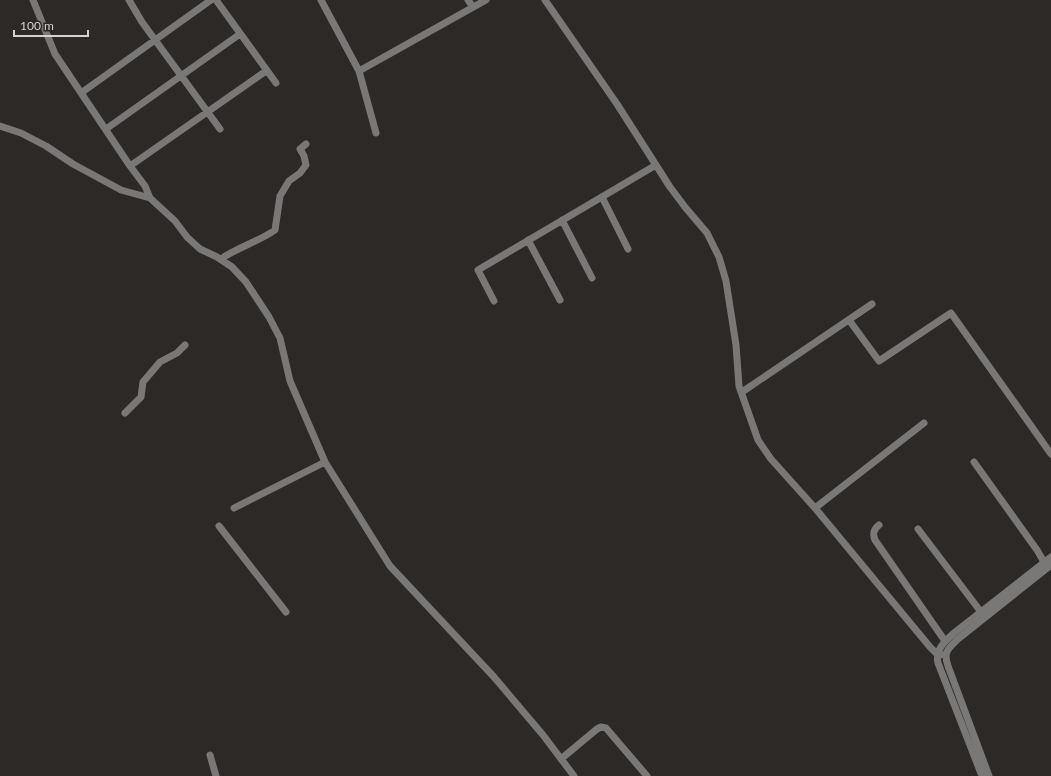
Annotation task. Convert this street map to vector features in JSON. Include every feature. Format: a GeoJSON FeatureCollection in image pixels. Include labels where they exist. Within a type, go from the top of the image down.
{"type":"FeatureCollection","features":[{"type":"Feature","properties":{"kind":"street"},"geometry":{"type":"LineString","coordinates":[[33,0],[55,54],[80,94],[145,186],[150,198],[175,221],[187,237],[200,249],[221,259],[232,267],[246,282],[269,317],[280,338],[290,381],[324,462],[390,566],[494,677],[574,776]]}},
{"type":"Feature","properties":{"kind":"street"},"geometry":{"type":"LineString","coordinates":[[129,0],[142,22],[180,76],[220,129]]}},
{"type":"Feature","properties":{"kind":"street"},"geometry":{"type":"LineString","coordinates":[[80,94],[211,0]]}},
{"type":"Feature","properties":{"kind":"street"},"geometry":{"type":"LineString","coordinates":[[216,0],[276,83]]}},
{"type":"Feature","properties":{"kind":"street"},"geometry":{"type":"LineString","coordinates":[[321,0],[359,71],[376,133]]}},
{"type":"Feature","properties":{"kind":"street"},"geometry":{"type":"LineString","coordinates":[[468,0],[473,7]]}},
{"type":"Feature","properties":{"kind":"street"},"geometry":{"type":"LineString","coordinates":[[359,71],[486,0]]}},
{"type":"Feature","properties":{"kind":"street"},"geometry":{"type":"LineString","coordinates":[[545,0],[617,104],[685,207],[707,233],[719,257],[726,281],[736,345],[740,386],[758,440],[771,459],[815,508],[930,648],[937,654],[945,655]]}},
{"type":"Feature","properties":{"kind":"street"},"geometry":{"type":"LineString","coordinates":[[106,129],[240,34]]}},
{"type":"Feature","properties":{"kind":"street"},"geometry":{"type":"LineString","coordinates":[[130,166],[266,71]]}},
{"type":"Feature","properties":{"kind":"street"},"geometry":{"type":"LineString","coordinates":[[0,126],[21,133],[46,146],[73,164],[115,188],[150,198]]}},
{"type":"Feature","properties":{"kind":"street"},"geometry":{"type":"LineString","coordinates":[[221,259],[231,252],[276,230],[280,196],[289,181],[300,173],[306,165],[304,156],[300,149],[306,144]]}},
{"type":"Feature","properties":{"kind":"street"},"geometry":{"type":"LineString","coordinates":[[494,301],[478,270],[656,165]]}},
{"type":"Feature","properties":{"kind":"street"},"geometry":{"type":"LineString","coordinates":[[602,197],[628,249]]}},
{"type":"Feature","properties":{"kind":"street"},"geometry":{"type":"LineString","coordinates":[[562,220],[592,278]]}},
{"type":"Feature","properties":{"kind":"street"},"geometry":{"type":"LineString","coordinates":[[528,240],[560,300]]}},
{"type":"Feature","properties":{"kind":"street"},"geometry":{"type":"LineString","coordinates":[[742,392],[872,304]]}},
{"type":"Feature","properties":{"kind":"street"},"geometry":{"type":"LineString","coordinates":[[849,320],[879,361],[951,313],[1051,454]]}},
{"type":"Feature","properties":{"kind":"street"},"geometry":{"type":"LineString","coordinates":[[125,413],[141,397],[143,382],[151,372],[160,362],[177,353],[185,345]]}},
{"type":"Feature","properties":{"kind":"street"},"geometry":{"type":"LineString","coordinates":[[815,508],[924,423]]}},
{"type":"Feature","properties":{"kind":"street"},"geometry":{"type":"LineString","coordinates":[[234,508],[324,462]]}},
{"type":"Feature","properties":{"kind":"street"},"geometry":{"type":"LineString","coordinates":[[974,462],[1048,564]]}},
{"type":"Feature","properties":{"kind":"street"},"geometry":{"type":"LineString","coordinates":[[879,525],[874,529],[873,535],[875,540],[945,641]]}},
{"type":"Feature","properties":{"kind":"street"},"geometry":{"type":"LineString","coordinates":[[219,526],[286,612]]}},
{"type":"Feature","properties":{"kind":"street"},"geometry":{"type":"LineString","coordinates":[[918,529],[981,612]]}},
{"type":"Feature","properties":{"kind":"street"},"geometry":{"type":"LineString","coordinates":[[989,776],[945,655],[947,650],[958,639],[1048,564],[1051,557]]}},
{"type":"Feature","properties":{"kind":"street"},"geometry":{"type":"LineString","coordinates":[[982,776],[938,663],[937,654],[945,641],[981,612],[1048,564]]}},
{"type":"Feature","properties":{"kind":"street"},"geometry":{"type":"LineString","coordinates":[[561,759],[597,729],[604,727],[647,776]]}},
{"type":"Feature","properties":{"kind":"street"},"geometry":{"type":"LineString","coordinates":[[210,755],[216,776]]}}]}
